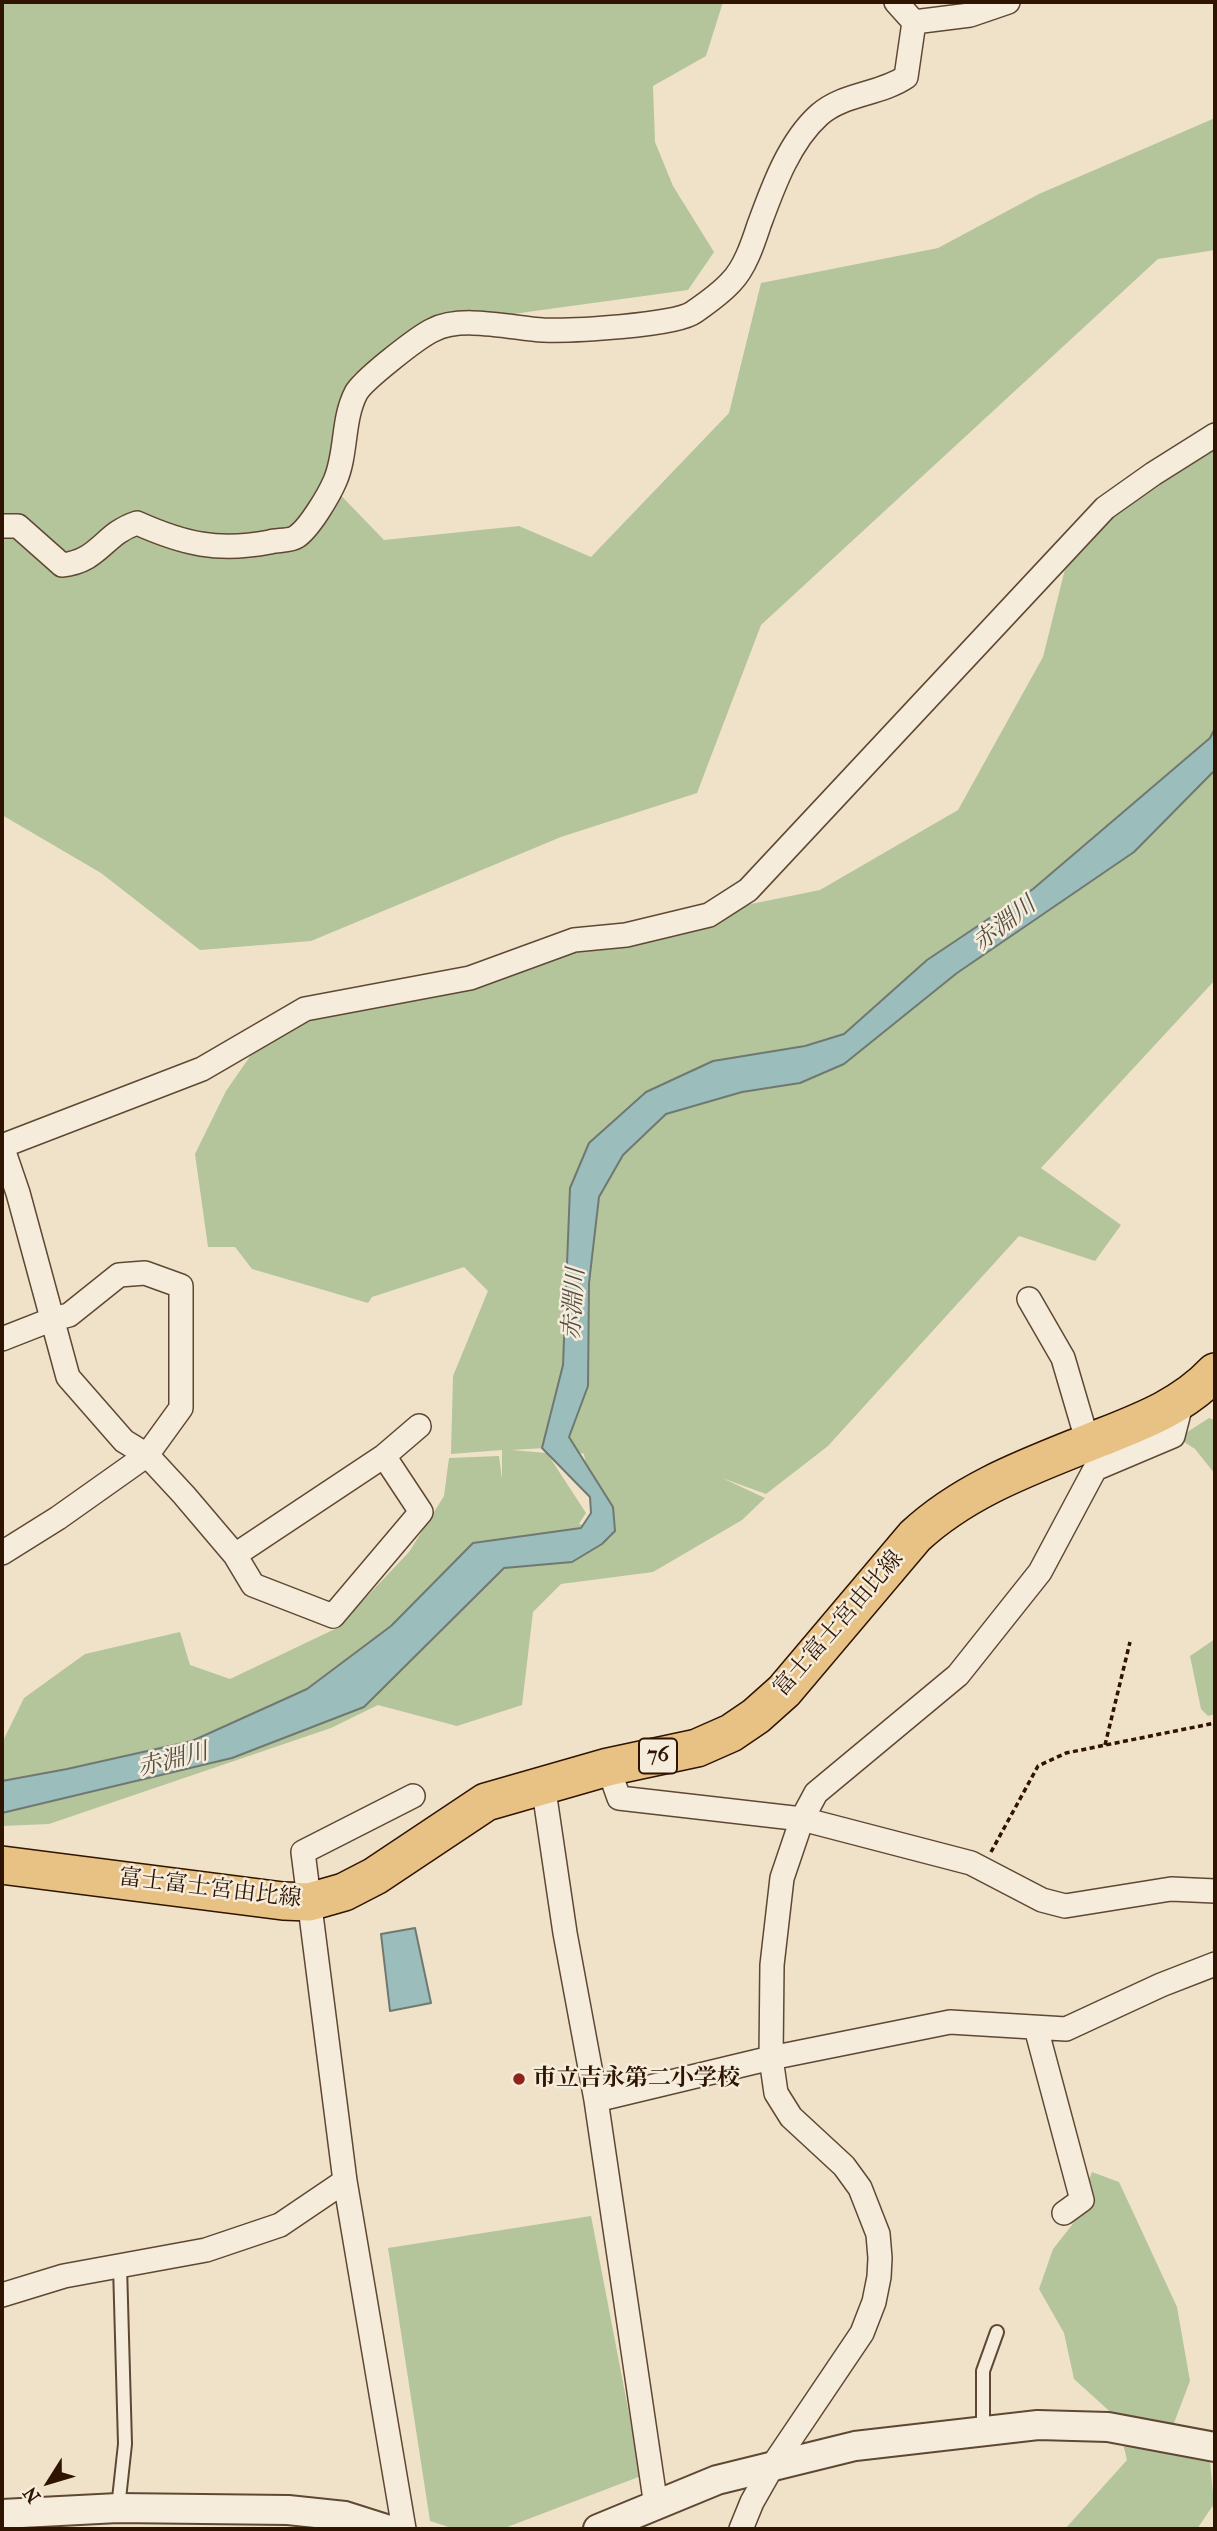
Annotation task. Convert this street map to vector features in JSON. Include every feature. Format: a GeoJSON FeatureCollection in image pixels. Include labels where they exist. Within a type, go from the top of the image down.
{"type":"FeatureCollection","features":[{"type":"Feature","properties":{"kind":"main road","name":"富士富士宮由比線"},"geometry":{"type":"LineString","coordinates":[[2,1865],[309,1902],[344,1892],[375,1877],[486,1802],[608,1767],[697,1748],[731,1733],[757,1716],[784,1691],[915,1536],[933,1519],[976,1491],[1160,1414],[1201,1387],[1215,1372]]}},
{"type":"Feature","properties":{"kind":"street"},"geometry":{"type":"LineString","coordinates":[[896,2],[914,22]]}},
{"type":"Feature","properties":{"kind":"street"},"geometry":{"type":"LineString","coordinates":[[914,22],[970,15],[1008,2]]}},
{"type":"Feature","properties":{"kind":"street"},"geometry":{"type":"LineString","coordinates":[[2,526],[18,526],[62,565],[75,564],[89,558],[124,527],[137,523],[203,546],[252,545],[296,537],[319,511],[336,479],[356,392],[399,353],[435,328],[464,323],[546,330],[649,324],[691,315],[733,281],[752,246],[768,202],[796,141],[821,113],[860,93],[875,92],[906,77],[914,22]]}},
{"type":"Feature","properties":{"kind":"street"},"geometry":{"type":"LineString","coordinates":[[384,1456],[421,1512],[333,1616],[253,1585],[235,1556],[184,1495],[147,1455],[124,1441],[68,1377],[2,1146],[202,1069],[305,1009],[470,978],[574,940],[626,935],[709,915],[748,890],[1105,509],[1153,474],[1215,435]]}},
{"type":"Feature","properties":{"kind":"street"},"geometry":{"type":"LineString","coordinates":[[2,1339],[69,1315],[119,1275],[145,1273],[181,1286],[181,1408],[147,1455],[58,1518],[2,1553]]}},
{"type":"Feature","properties":{"kind":"street"},"geometry":{"type":"LineString","coordinates":[[1029,1298],[1063,1358],[1088,1443]]}},
{"type":"Feature","properties":{"kind":"street"},"geometry":{"type":"LineString","coordinates":[[741,2529],[752,2502],[773,2465],[862,2333],[874,2302],[880,2258],[878,2234],[860,2188],[844,2166],[790,2117],[776,2094],[771,2057],[772,1965],[782,1878],[802,1819],[816,1793],[958,1675],[1040,1572],[1095,1469],[1173,1436],[1182,1401]]}},
{"type":"Feature","properties":{"kind":"street"},"geometry":{"type":"LineString","coordinates":[[235,1556],[384,1456],[419,1426]]}},
{"type":"Feature","properties":{"kind":"street"},"geometry":{"type":"LineString","coordinates":[[608,1767],[619,1798],[802,1819],[971,1863],[1042,1899],[1065,1906],[1171,1889],[1215,1891]]}},
{"type":"Feature","properties":{"kind":"street"},"geometry":{"type":"LineString","coordinates":[[543,1784],[565,1933],[596,2100],[656,2506]]}},
{"type":"Feature","properties":{"kind":"street"},"geometry":{"type":"LineString","coordinates":[[404,2529],[345,2181],[303,1852],[413,1796]]}},
{"type":"Feature","properties":{"kind":"street"},"geometry":{"type":"LineString","coordinates":[[596,2100],[771,2057],[950,2022],[1066,2029],[1161,1985],[1215,1964]]}},
{"type":"Feature","properties":{"kind":"street"},"geometry":{"type":"LineString","coordinates":[[1037,2028],[1082,2200],[1064,2213]]}},
{"type":"Feature","properties":{"kind":"street"},"geometry":{"type":"LineString","coordinates":[[2,2295],[64,2276],[206,2250],[280,2225],[345,2181]]}},
{"type":"Feature","properties":{"kind":"street"},"geometry":{"type":"LineString","coordinates":[[598,2529],[717,2480],[855,2446],[1038,2425],[1108,2427],[1215,2447]]}},
{"type":"Feature","properties":{"kind":"street"},"geometry":{"type":"LineString","coordinates":[[2,2514],[118,2508],[288,2510],[345,2516],[386,2529]]}},
{"type":"Feature","properties":{"kind":"lane"},"geometry":{"type":"LineString","coordinates":[[118,2508],[125,2444],[120,2266]]}},
{"type":"Feature","properties":{"kind":"lane"},"geometry":{"type":"LineString","coordinates":[[983,2431],[983,2371],[997,2332]]}},
{"type":"Feature","properties":{"kind":"path"},"geometry":{"type":"LineString","coordinates":[[1105,1745],[1130,1642]]}},
{"type":"Feature","properties":{"kind":"path"},"geometry":{"type":"LineString","coordinates":[[982,1870],[1038,1766],[1066,1753],[1215,1723]]}},
{"type":"Feature","properties":{"kind":"green space"},"geometry":{"type":"Polygon","coordinates":[[[2,2],[723,2],[706,56],[653,86],[655,142],[673,186],[714,252],[688,290],[410,331],[353,375],[325,479],[384,540],[519,526],[591,557],[729,413],[761,283],[938,248],[1039,194],[1215,118],[1215,250],[1158,259],[761,625],[697,793],[561,837],[311,941],[200,950],[101,873],[2,815],[2,2]]]}},
{"type":"Feature","properties":{"kind":"green space"},"geometry":{"type":"Polygon","coordinates":[[[1215,444],[1215,980],[1041,1168],[1121,1225],[1095,1261],[1019,1236],[828,1446],[766,1494],[722,1478],[765,1498],[742,1520],[653,1572],[561,1584],[533,1612],[522,1705],[457,1726],[378,1705],[331,1728],[49,1824],[2,1826],[2,1743],[24,1698],[85,1654],[180,1632],[190,1665],[230,1679],[335,1629],[354,1610],[409,1552],[444,1496],[449,1458],[499,1456],[502,1479],[502,1450],[451,1454],[453,1376],[488,1291],[464,1267],[372,1297],[368,1303],[252,1269],[235,1247],[208,1247],[195,1154],[226,1091],[260,1042],[321,1005],[357,1011],[369,1004],[574,940],[820,890],[958,810],[1043,657],[1065,569],[1113,514],[1215,444]],[[563,1447],[511,1450],[547,1453],[586,1513],[579,1524],[597,1529],[584,1454],[563,1447]]]}},
{"type":"Feature","properties":{"kind":"green space"},"geometry":{"type":"Polygon","coordinates":[[[1209,1418],[1215,1420],[1215,1474],[1195,1449],[1178,1438],[1209,1418]]]}},
{"type":"Feature","properties":{"kind":"green space"},"geometry":{"type":"Polygon","coordinates":[[[1215,1639],[1215,1714],[1208,1716],[1201,1709],[1190,1656],[1215,1639]]]}},
{"type":"Feature","properties":{"kind":"green space"},"geometry":{"type":"Polygon","coordinates":[[[1092,2172],[1119,2182],[1177,2307],[1190,2381],[1174,2423],[1210,2462],[1214,2504],[1197,2529],[1065,2529],[1127,2460],[1117,2418],[1074,2379],[1064,2333],[1039,2289],[1053,2249],[1072,2225],[1092,2172]]]}},
{"type":"Feature","properties":{"kind":"green space"},"geometry":{"type":"Polygon","coordinates":[[[591,2216],[641,2476],[502,2529],[455,2529],[430,2521],[388,2248],[591,2216]]]}},
{"type":"Feature","properties":{"kind":"water","name":"赤淵川"},"geometry":{"type":"Polygon","coordinates":[[[1215,728],[1215,770],[1134,852],[957,973],[844,1064],[800,1083],[742,1092],[666,1114],[623,1155],[599,1197],[589,1283],[588,1386],[569,1437],[613,1507],[615,1531],[602,1544],[572,1562],[504,1568],[364,1707],[232,1758],[2,1813],[2,1781],[192,1741],[307,1689],[391,1626],[473,1543],[581,1528],[591,1513],[590,1497],[542,1448],[563,1365],[570,1188],[589,1143],[646,1092],[713,1061],[805,1046],[844,1034],[927,960],[1033,889],[1210,738],[1215,728]]]}},
{"type":"Feature","properties":{"kind":"water"},"geometry":{"type":"Polygon","coordinates":[[[415,1928],[431,2003],[390,2011],[381,1934],[415,1928]]]}},
{"type":"Feature","properties":{"kind":"place","name":"市立吉永第二小学校"},"geometry":{"type":"Point","coordinates":[519,2079]}}]}
